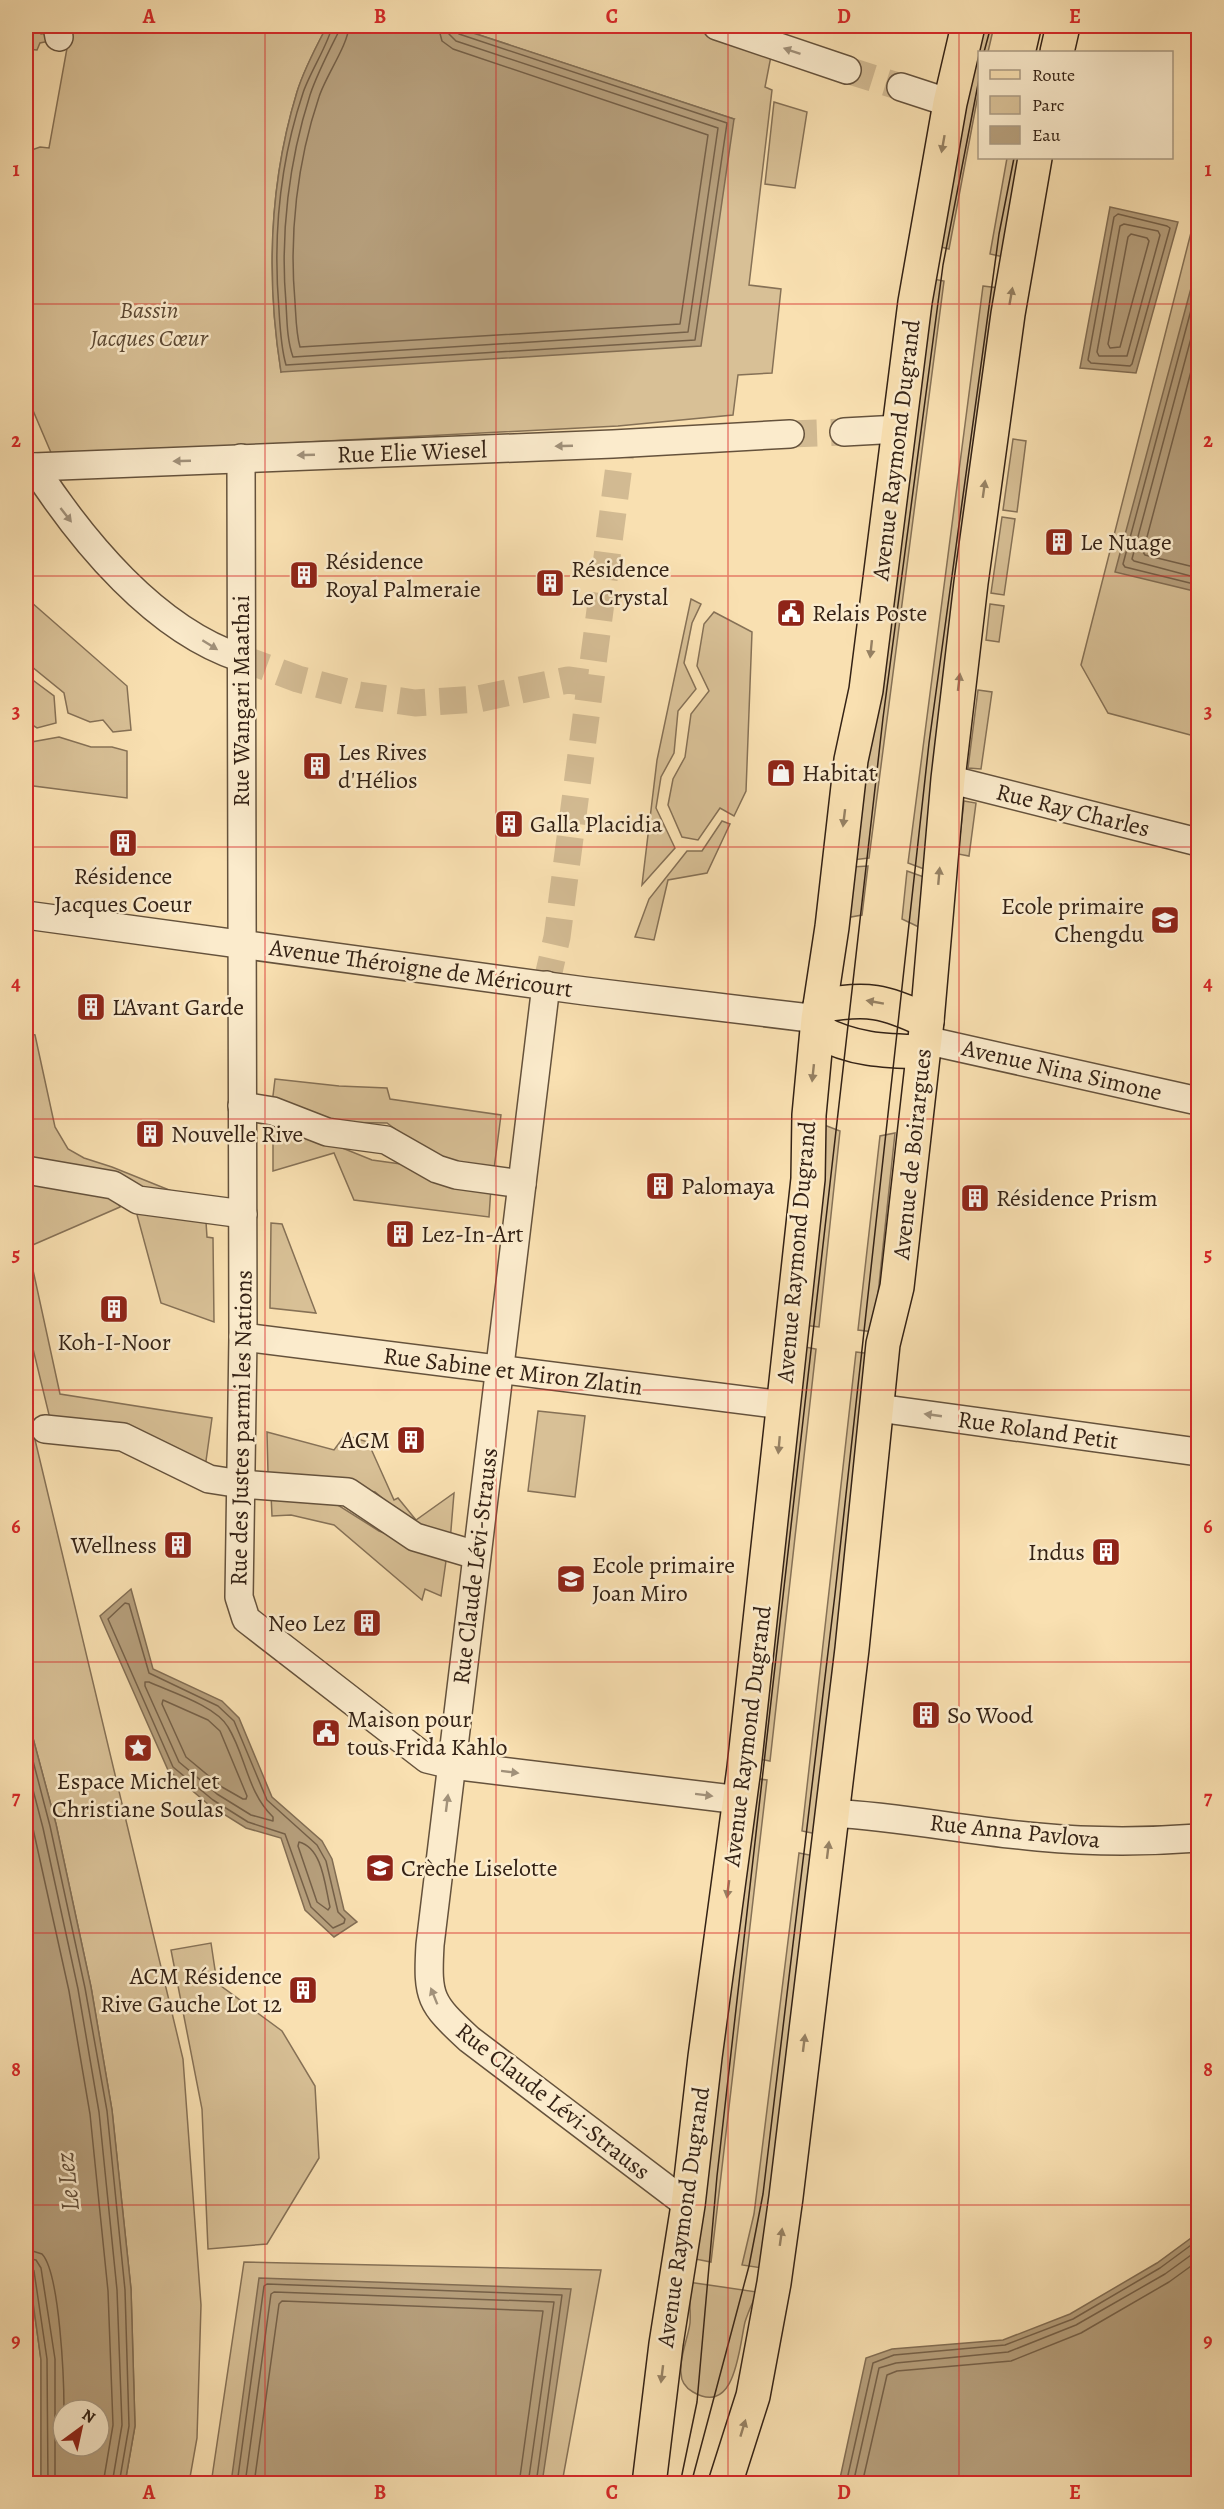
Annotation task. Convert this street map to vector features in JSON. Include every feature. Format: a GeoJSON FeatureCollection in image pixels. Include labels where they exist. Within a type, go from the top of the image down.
{"type":"FeatureCollection","features":[{"type":"Feature","properties":{"kind":"main road","name":"Avenue Raymond Dugrand"},"geometry":{"type":"LineString","coordinates":[[650,2484],[666,2344],[688,2205],[760,1629],[808,1179],[809,1115],[818,1019],[851,760],[866,690],[915,302],[950,103],[968,26]]}},
{"type":"Feature","properties":{"kind":"main road"},"geometry":{"type":"LineString","coordinates":[[1057,51],[1063,26]]}},
{"type":"Feature","properties":{"kind":"main road"},"geometry":{"type":"LineString","coordinates":[[925,1037],[948,779],[972,571],[1008,314],[1035,159]]}},
{"type":"Feature","properties":{"kind":"main road"},"geometry":{"type":"LineString","coordinates":[[862,1000],[875,1001],[925,1037],[871,1050],[830,1038],[818,1019],[862,1000]]}},
{"type":"Feature","properties":{"kind":"main road","name":"Avenue de Boirargues"},"geometry":{"type":"LineString","coordinates":[[878,1408],[884,1344],[897,1287],[925,1037]]}},
{"type":"Feature","properties":{"kind":"main road"},"geometry":{"type":"LineString","coordinates":[[725,2484],[753,2396],[774,2283],[832,1813],[878,1408]]}},
{"type":"Feature","properties":{"kind":"street"},"geometry":{"type":"LineString","coordinates":[[717,26],[847,70]]}},
{"type":"Feature","properties":{"kind":"street"},"geometry":{"type":"LineString","coordinates":[[900,87],[950,103]]}},
{"type":"Feature","properties":{"kind":"street"},"geometry":{"type":"LineString","coordinates":[[844,432],[899,429]]}},
{"type":"Feature","properties":{"kind":"street","name":"Rue Elie Wiesel"},"geometry":{"type":"LineString","coordinates":[[241,658],[218,651],[144,599],[105,561],[63,512],[34,467],[790,434]]}},
{"type":"Feature","properties":{"kind":"street","name":"Rue Wangari Maathai"},"geometry":{"type":"LineString","coordinates":[[241,458],[242,944]]}},
{"type":"Feature","properties":{"kind":"street","name":"Rue Ray Charles"},"geometry":{"type":"LineString","coordinates":[[948,779],[1198,842]]}},
{"type":"Feature","properties":{"kind":"street","name":"Avenue Théroigne de Méricourt"},"geometry":{"type":"LineString","coordinates":[[26,915],[818,1019]]}},
{"type":"Feature","properties":{"kind":"street","name":"Rue des Justes parmi les Nations"},"geometry":{"type":"LineString","coordinates":[[242,944],[243,1337],[239,1597],[246,1619],[427,1759],[452,1765],[740,1800]]}},
{"type":"Feature","properties":{"kind":"street","name":"Rue Claude Lévi-Strauss"},"geometry":{"type":"LineString","coordinates":[[546,985],[476,1555],[428,1977],[432,1998],[447,2018],[469,2039],[688,2205]]}},
{"type":"Feature","properties":{"kind":"street","name":"Avenue Nina Simone"},"geometry":{"type":"LineString","coordinates":[[925,1037],[1198,1101]]}},
{"type":"Feature","properties":{"kind":"street"},"geometry":{"type":"LineString","coordinates":[[242,1106],[273,1112],[327,1132],[386,1140],[436,1168],[456,1175],[522,1184]]}},
{"type":"Feature","properties":{"kind":"street"},"geometry":{"type":"LineString","coordinates":[[26,1170],[113,1185],[138,1200],[243,1214]]}},
{"type":"Feature","properties":{"kind":"street","name":"Rue Sabine et Miron Zlatin"},"geometry":{"type":"LineString","coordinates":[[243,1337],[783,1405]]}},
{"type":"Feature","properties":{"kind":"street","name":"Rue Roland Petit"},"geometry":{"type":"LineString","coordinates":[[878,1408],[1198,1452]]}},
{"type":"Feature","properties":{"kind":"street"},"geometry":{"type":"LineString","coordinates":[[45,1429],[123,1437],[209,1479],[241,1484],[348,1492],[415,1537],[476,1555]]}},
{"type":"Feature","properties":{"kind":"street","name":"Rue Anna Pavlova"},"geometry":{"type":"LineString","coordinates":[[832,1813],[873,1815],[1037,1837],[1149,1842],[1198,1838]]}},
{"type":"Feature","properties":{"kind":"green space"},"geometry":{"type":"Polygon","coordinates":[[[26,26],[38,28],[41,34],[49,33],[50,41],[40,43],[37,50],[26,49],[26,26]]]}},
{"type":"Feature","properties":{"kind":"green space","name":"Bassin Jacques Cœur"},"geometry":{"type":"Polygon","coordinates":[[[71,26],[327,26],[297,92],[281,161],[276,196],[272,266],[273,301],[281,372],[734,119],[452,26],[697,26],[772,51],[765,87],[772,90],[749,285],[781,289],[772,373],[738,375],[733,415],[618,426],[52,455],[26,394],[26,152],[40,147],[49,148],[71,26]]]}},
{"type":"Feature","properties":{"kind":"green space"},"geometry":{"type":"Polygon","coordinates":[[[977,26],[994,26],[988,51],[978,51],[978,95],[949,249],[933,245],[977,26]]]}},
{"type":"Feature","properties":{"kind":"green space"},"geometry":{"type":"Polygon","coordinates":[[[774,102],[807,112],[795,188],[765,184],[774,102]]]}},
{"type":"Feature","properties":{"kind":"green space"},"geometry":{"type":"Polygon","coordinates":[[[1007,159],[1022,159],[1004,257],[990,254],[1007,159]]]}},
{"type":"Feature","properties":{"kind":"green space"},"geometry":{"type":"Polygon","coordinates":[[[1198,205],[1198,737],[1108,713],[1081,665],[1198,205]]]}},
{"type":"Feature","properties":{"kind":"green space"},"geometry":{"type":"Polygon","coordinates":[[[928,278],[944,281],[869,858],[852,860],[928,278]]]}},
{"type":"Feature","properties":{"kind":"green space"},"geometry":{"type":"Polygon","coordinates":[[[983,286],[999,288],[924,869],[908,863],[983,286]]]}},
{"type":"Feature","properties":{"kind":"green space"},"geometry":{"type":"Polygon","coordinates":[[[1013,439],[1026,441],[1017,512],[1003,510],[1013,439]]]}},
{"type":"Feature","properties":{"kind":"green space"},"geometry":{"type":"Polygon","coordinates":[[[1002,517],[1015,519],[1004,595],[991,593],[1002,517]]]}},
{"type":"Feature","properties":{"kind":"green space"},"geometry":{"type":"Polygon","coordinates":[[[691,599],[701,604],[692,623],[684,663],[696,689],[678,711],[674,753],[661,777],[656,808],[675,848],[642,885],[657,760],[691,599]]]}},
{"type":"Feature","properties":{"kind":"green space"},"geometry":{"type":"Polygon","coordinates":[[[31,602],[127,686],[131,730],[113,732],[103,720],[90,722],[68,713],[64,693],[31,666],[26,657],[26,609],[31,602]]]}},
{"type":"Feature","properties":{"kind":"green space"},"geometry":{"type":"Polygon","coordinates":[[[990,604],[1004,606],[999,642],[986,640],[990,604]]]}},
{"type":"Feature","properties":{"kind":"green space"},"geometry":{"type":"Polygon","coordinates":[[[714,612],[752,632],[746,791],[734,816],[720,808],[698,840],[682,837],[668,805],[673,779],[685,757],[691,714],[709,691],[697,666],[704,624],[714,612]]]}},
{"type":"Feature","properties":{"kind":"green space"},"geometry":{"type":"Polygon","coordinates":[[[26,675],[54,696],[56,723],[37,728],[26,721],[26,675]]]}},
{"type":"Feature","properties":{"kind":"green space"},"geometry":{"type":"Polygon","coordinates":[[[978,690],[992,692],[981,769],[968,768],[978,690]]]}},
{"type":"Feature","properties":{"kind":"green space"},"geometry":{"type":"Polygon","coordinates":[[[59,737],[91,747],[112,747],[127,751],[127,798],[26,785],[26,743],[59,737]]]}},
{"type":"Feature","properties":{"kind":"green space"},"geometry":{"type":"Polygon","coordinates":[[[964,801],[976,803],[969,856],[958,854],[964,801]]]}},
{"type":"Feature","properties":{"kind":"green space"},"geometry":{"type":"Polygon","coordinates":[[[722,821],[730,824],[707,873],[668,880],[654,940],[635,937],[649,899],[687,851],[702,851],[722,821]]]}},
{"type":"Feature","properties":{"kind":"green space"},"geometry":{"type":"Polygon","coordinates":[[[868,866],[862,915],[845,918],[851,867],[868,866]]]}},
{"type":"Feature","properties":{"kind":"green space"},"geometry":{"type":"Polygon","coordinates":[[[907,871],[924,877],[923,929],[902,919],[907,871]]]}},
{"type":"Feature","properties":{"kind":"green space"},"geometry":{"type":"Polygon","coordinates":[[[26,1033],[35,1035],[55,1127],[68,1149],[84,1158],[199,1202],[26,1162],[26,1033]]]}},
{"type":"Feature","properties":{"kind":"green space"},"geometry":{"type":"Polygon","coordinates":[[[275,1079],[339,1086],[387,1088],[390,1099],[501,1115],[494,1169],[443,1165],[387,1123],[326,1122],[272,1104],[275,1079]]]}},
{"type":"Feature","properties":{"kind":"green space"},"geometry":{"type":"Polygon","coordinates":[[[273,1120],[372,1160],[408,1165],[491,1187],[489,1217],[354,1200],[334,1153],[273,1171],[273,1120]]]}},
{"type":"Feature","properties":{"kind":"green space"},"geometry":{"type":"Polygon","coordinates":[[[819,1123],[840,1131],[819,1327],[803,1325],[819,1123]]]}},
{"type":"Feature","properties":{"kind":"green space"},"geometry":{"type":"Polygon","coordinates":[[[895,1133],[874,1332],[858,1330],[880,1136],[895,1133]]]}},
{"type":"Feature","properties":{"kind":"green space"},"geometry":{"type":"Polygon","coordinates":[[[26,1183],[114,1193],[120,1207],[28,1247],[60,1394],[212,1418],[205,1468],[51,1423],[26,1320],[26,1183]]]}},
{"type":"Feature","properties":{"kind":"green space"},"geometry":{"type":"Polygon","coordinates":[[[136,1211],[206,1222],[207,1237],[213,1238],[214,1322],[161,1303],[136,1211]]]}},
{"type":"Feature","properties":{"kind":"green space"},"geometry":{"type":"Polygon","coordinates":[[[271,1223],[282,1224],[316,1313],[270,1308],[271,1223]]]}},
{"type":"Feature","properties":{"kind":"green space"},"geometry":{"type":"Polygon","coordinates":[[[800,1346],[816,1349],[770,1761],[754,1758],[800,1346]]]}},
{"type":"Feature","properties":{"kind":"green space"},"geometry":{"type":"Polygon","coordinates":[[[856,1352],[872,1354],[817,1834],[802,1831],[856,1352]]]}},
{"type":"Feature","properties":{"kind":"green space"},"geometry":{"type":"Polygon","coordinates":[[[26,1402],[183,2059],[201,2305],[197,2438],[189,2483],[125,2483],[135,2426],[131,2289],[112,2110],[91,1987],[56,1824],[26,1712],[26,1402]]]}},
{"type":"Feature","properties":{"kind":"green space"},"geometry":{"type":"Polygon","coordinates":[[[538,1411],[585,1416],[575,1497],[528,1491],[538,1411]]]}},
{"type":"Feature","properties":{"kind":"green space"},"geometry":{"type":"Polygon","coordinates":[[[267,1432],[334,1450],[345,1435],[368,1442],[394,1500],[398,1498],[416,1520],[454,1493],[450,1542],[400,1513],[375,1492],[268,1473],[267,1432]]]}},
{"type":"Feature","properties":{"kind":"green space"},"geometry":{"type":"Polygon","coordinates":[[[271,1494],[322,1495],[379,1531],[413,1544],[446,1561],[441,1596],[425,1589],[422,1600],[334,1525],[291,1515],[272,1516],[271,1494]]]}},
{"type":"Feature","properties":{"kind":"green space"},"geometry":{"type":"Polygon","coordinates":[[[751,1778],[767,1780],[711,2262],[690,2258],[751,1778]]]}},
{"type":"Feature","properties":{"kind":"green space"},"geometry":{"type":"Polygon","coordinates":[[[799,1853],[815,1856],[762,2268],[742,2265],[754,2214],[799,1853]]]}},
{"type":"Feature","properties":{"kind":"green space"},"geometry":{"type":"Polygon","coordinates":[[[211,1943],[217,1983],[282,2031],[315,2086],[319,2158],[267,2244],[208,2249],[202,2109],[171,1950],[211,1943]]]}},
{"type":"Feature","properties":{"kind":"green space"},"geometry":{"type":"Polygon","coordinates":[[[26,2252],[41,2360],[41,2483],[26,2483],[26,2252]]]}},
{"type":"Feature","properties":{"kind":"green space"},"geometry":{"type":"Polygon","coordinates":[[[244,2262],[601,2270],[562,2483],[211,2484],[244,2262]]]}},
{"type":"Feature","properties":{"kind":"green space"},"geometry":{"type":"Polygon","coordinates":[[[688,2282],[757,2292],[745,2322],[733,2376],[727,2387],[718,2395],[707,2397],[693,2392],[682,2379],[681,2361],[690,2323],[688,2282]]]}},
{"type":"Feature","properties":{"kind":"water","name":"Bassin Jacques Cœur"},"geometry":{"type":"Polygon","coordinates":[[[327,26],[452,26],[734,119],[701,346],[281,372],[273,301],[272,266],[276,196],[281,161],[297,92],[327,26]]]}},
{"type":"Feature","properties":{"kind":"water"},"geometry":{"type":"Polygon","coordinates":[[[1110,207],[1178,222],[1136,373],[1080,368],[1110,207]]]}},
{"type":"Feature","properties":{"kind":"water"},"geometry":{"type":"Polygon","coordinates":[[[1198,262],[1198,592],[1115,572],[1198,262]]]}},
{"type":"Feature","properties":{"kind":"water"},"geometry":{"type":"Polygon","coordinates":[[[131,1589],[153,1669],[222,1701],[239,1718],[272,1797],[322,1841],[332,1859],[344,1910],[357,1922],[334,1937],[305,1910],[281,1838],[246,1828],[209,1805],[168,1770],[100,1616],[131,1589]]]}},
{"type":"Feature","properties":{"kind":"water","name":"Le Lez"},"geometry":{"type":"Polygon","coordinates":[[[26,1712],[56,1824],[91,1987],[112,2110],[131,2289],[135,2426],[125,2483],[41,2483],[41,2360],[26,2252],[26,1712]]]}},
{"type":"Feature","properties":{"kind":"water"},"geometry":{"type":"Polygon","coordinates":[[[1198,2233],[1198,2483],[839,2483],[866,2358],[892,2349],[1003,2340],[1070,2314],[1157,2263],[1198,2233]]]}},
{"type":"Feature","properties":{"kind":"water"},"geometry":{"type":"Polygon","coordinates":[[[259,2278],[571,2289],[542,2483],[231,2483],[259,2278]]]}},
{"type":"Feature","properties":{"kind":"tunnel"},"geometry":{"type":"LineString","coordinates":[[847,70],[901,87]]}},
{"type":"Feature","properties":{"kind":"tunnel"},"geometry":{"type":"LineString","coordinates":[[790,434],[844,432]]}},
{"type":"Feature","properties":{"kind":"tunnel"},"geometry":{"type":"LineString","coordinates":[[546,985],[557,937],[622,443]]}},
{"type":"Feature","properties":{"kind":"tunnel"},"geometry":{"type":"LineString","coordinates":[[241,658],[298,679],[359,695],[415,703],[478,699],[568,680],[591,683]]}},
{"type":"Feature","properties":{"kind":"tram line"},"geometry":{"type":"LineString","coordinates":[[984,51],[991,26]]}},
{"type":"Feature","properties":{"kind":"tram line"},"geometry":{"type":"LineString","coordinates":[[1036,51],[1042,26]]}},
{"type":"Feature","properties":{"kind":"tram line"},"geometry":{"type":"LineString","coordinates":[[680,2484],[697,2402],[717,2176],[883,718],[943,265],[978,84]]}},
{"type":"Feature","properties":{"kind":"tram line"},"geometry":{"type":"LineString","coordinates":[[691,2484],[749,2266],[763,2194],[835,1594],[929,743],[999,234],[1014,159]]}},
{"type":"Feature","properties":{"kind":"place","name":"Le Nuage"},"geometry":{"type":"Point","coordinates":[1059,542]}},
{"type":"Feature","properties":{"kind":"place","name":"Résidence Royal Palmeraie"},"geometry":{"type":"Point","coordinates":[304,575]}},
{"type":"Feature","properties":{"kind":"place","name":"Résidence Le Crystal"},"geometry":{"type":"Point","coordinates":[550,583]}},
{"type":"Feature","properties":{"kind":"place","name":"Relais Poste"},"geometry":{"type":"Point","coordinates":[791,613]}},
{"type":"Feature","properties":{"kind":"place","name":"Les Rives d'Hélios"},"geometry":{"type":"Point","coordinates":[317,766]}},
{"type":"Feature","properties":{"kind":"place","name":"Habitat"},"geometry":{"type":"Point","coordinates":[781,773]}},
{"type":"Feature","properties":{"kind":"place","name":"Galla Placidia"},"geometry":{"type":"Point","coordinates":[509,824]}},
{"type":"Feature","properties":{"kind":"place","name":"Résidence Jacques Coeur"},"geometry":{"type":"Point","coordinates":[123,843]}},
{"type":"Feature","properties":{"kind":"place","name":"Ecole primaire Chengdu"},"geometry":{"type":"Point","coordinates":[1165,920]}},
{"type":"Feature","properties":{"kind":"place","name":"L'Avant Garde"},"geometry":{"type":"Point","coordinates":[91,1007]}},
{"type":"Feature","properties":{"kind":"place","name":"Nouvelle Rive"},"geometry":{"type":"Point","coordinates":[150,1134]}},
{"type":"Feature","properties":{"kind":"place","name":"Palomaya"},"geometry":{"type":"Point","coordinates":[660,1186]}},
{"type":"Feature","properties":{"kind":"place","name":"Résidence Prism"},"geometry":{"type":"Point","coordinates":[975,1198]}},
{"type":"Feature","properties":{"kind":"place","name":"Lez-In-Art"},"geometry":{"type":"Point","coordinates":[400,1234]}},
{"type":"Feature","properties":{"kind":"place","name":"Koh-I-Noor"},"geometry":{"type":"Point","coordinates":[114,1309]}},
{"type":"Feature","properties":{"kind":"place","name":"ACM"},"geometry":{"type":"Point","coordinates":[411,1440]}},
{"type":"Feature","properties":{"kind":"place","name":"Wellness"},"geometry":{"type":"Point","coordinates":[178,1545]}},
{"type":"Feature","properties":{"kind":"place","name":"Indus"},"geometry":{"type":"Point","coordinates":[1106,1552]}},
{"type":"Feature","properties":{"kind":"place","name":"Ecole primaire Joan Miro"},"geometry":{"type":"Point","coordinates":[571,1579]}},
{"type":"Feature","properties":{"kind":"place","name":"Neo Lez"},"geometry":{"type":"Point","coordinates":[367,1623]}},
{"type":"Feature","properties":{"kind":"place","name":"So Wood"},"geometry":{"type":"Point","coordinates":[926,1715]}},
{"type":"Feature","properties":{"kind":"place","name":"Maison pour tous Frida Kahlo"},"geometry":{"type":"Point","coordinates":[326,1733]}},
{"type":"Feature","properties":{"kind":"place","name":"Espace Michel et Christiane Soulas"},"geometry":{"type":"Point","coordinates":[138,1748]}},
{"type":"Feature","properties":{"kind":"place","name":"Crèche Liselotte"},"geometry":{"type":"Point","coordinates":[380,1868]}},
{"type":"Feature","properties":{"kind":"place","name":"ACM Résidence Rive Gauche Lot 12"},"geometry":{"type":"Point","coordinates":[303,1990]}}]}
